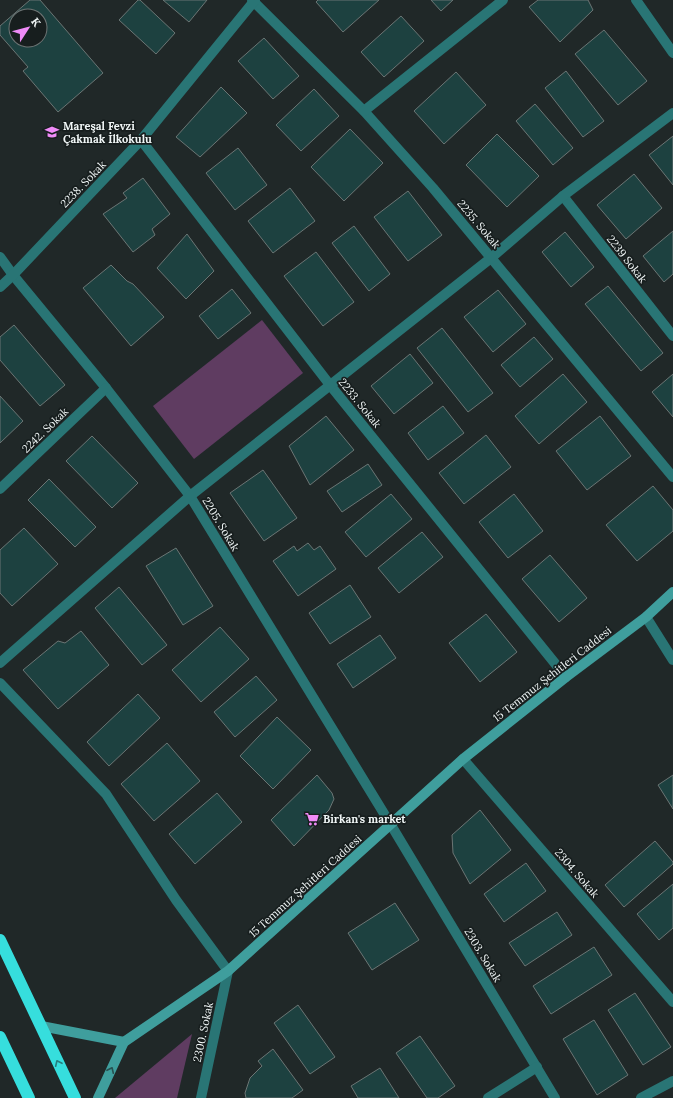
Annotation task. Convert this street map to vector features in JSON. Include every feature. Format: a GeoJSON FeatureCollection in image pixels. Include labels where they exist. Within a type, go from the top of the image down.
{"type":"FeatureCollection","features":[{"type":"Feature","properties":{"kind":"highway"},"geometry":{"type":"LineString","coordinates":[[0,940],[75,1098]]}},
{"type":"Feature","properties":{"kind":"highway"},"geometry":{"type":"LineString","coordinates":[[0,1037],[29,1098]]}},
{"type":"Feature","properties":{"kind":"main road","name":"15 Temmuz Şehitleri Caddesi"},"geometry":{"type":"LineString","coordinates":[[124,1042],[228,971],[463,759],[566,677],[646,617],[673,592]]}},
{"type":"Feature","properties":{"kind":"main road"},"geometry":{"type":"LineString","coordinates":[[41,1026],[124,1042],[98,1098]]}},
{"type":"Feature","properties":{"kind":"street","name":"2235. Sokak"},"geometry":{"type":"LineString","coordinates":[[254,0],[364,111],[433,188],[673,477]]}},
{"type":"Feature","properties":{"kind":"street","name":"2238. Sokak"},"geometry":{"type":"LineString","coordinates":[[0,287],[141,140],[254,0]]}},
{"type":"Feature","properties":{"kind":"street"},"geometry":{"type":"LineString","coordinates":[[364,111],[503,0]]}},
{"type":"Feature","properties":{"kind":"street"},"geometry":{"type":"LineString","coordinates":[[636,0],[673,53]]}},
{"type":"Feature","properties":{"kind":"street"},"geometry":{"type":"LineString","coordinates":[[0,663],[190,496],[492,258],[563,196],[673,113]]}},
{"type":"Feature","properties":{"kind":"street","name":"2233. Sokak"},"geometry":{"type":"LineString","coordinates":[[141,140],[330,385],[566,677]]}},
{"type":"Feature","properties":{"kind":"street","name":"2239 Sokak"},"geometry":{"type":"LineString","coordinates":[[563,196],[673,336]]}},
{"type":"Feature","properties":{"kind":"street","name":"2205. Sokak"},"geometry":{"type":"LineString","coordinates":[[0,257],[13,275],[106,388],[190,496],[391,825]]}},
{"type":"Feature","properties":{"kind":"street","name":"2242. Sokak"},"geometry":{"type":"LineString","coordinates":[[0,489],[106,388]]}},
{"type":"Feature","properties":{"kind":"street"},"geometry":{"type":"LineString","coordinates":[[646,617],[673,660]]}},
{"type":"Feature","properties":{"kind":"street"},"geometry":{"type":"LineString","coordinates":[[0,683],[106,794],[176,900],[228,971]]}},
{"type":"Feature","properties":{"kind":"street","name":"2304. Sokak"},"geometry":{"type":"LineString","coordinates":[[463,759],[673,1002]]}},
{"type":"Feature","properties":{"kind":"street","name":"2303. Sokak"},"geometry":{"type":"LineString","coordinates":[[391,825],[555,1098]]}},
{"type":"Feature","properties":{"kind":"street","name":"2300. Sokak"},"geometry":{"type":"LineString","coordinates":[[201,1098],[228,971]]}},
{"type":"Feature","properties":{"kind":"street"},"geometry":{"type":"LineString","coordinates":[[488,1098],[536,1067]]}},
{"type":"Feature","properties":{"kind":"street"},"geometry":{"type":"LineString","coordinates":[[641,1098],[673,1081]]}},
{"type":"Feature","properties":{"kind":"shaded area"},"geometry":{"type":"Polygon","coordinates":[[[262,320],[303,373],[194,459],[153,406],[262,320]]]}},
{"type":"Feature","properties":{"kind":"shaded area"},"geometry":{"type":"Polygon","coordinates":[[[192,1034],[177,1098],[115,1098],[192,1034]]]}},
{"type":"Feature","properties":{"kind":"building"},"geometry":{"type":"Polygon","coordinates":[[[30,0],[40,0],[47,8],[21,8],[30,0]]]}},
{"type":"Feature","properties":{"kind":"building"},"geometry":{"type":"Polygon","coordinates":[[[138,0],[140,0],[175,33],[156,54],[119,20],[138,0]]]}},
{"type":"Feature","properties":{"kind":"building"},"geometry":{"type":"Polygon","coordinates":[[[163,0],[207,0],[189,22],[163,0]]]}},
{"type":"Feature","properties":{"kind":"building"},"geometry":{"type":"Polygon","coordinates":[[[318,0],[379,0],[343,32],[316,2],[318,0]]]}},
{"type":"Feature","properties":{"kind":"building"},"geometry":{"type":"Polygon","coordinates":[[[431,0],[453,0],[441,11],[431,0]]]}},
{"type":"Feature","properties":{"kind":"building"},"geometry":{"type":"Polygon","coordinates":[[[538,0],[588,0],[593,10],[560,42],[529,7],[538,0]]]}},
{"type":"Feature","properties":{"kind":"building"},"geometry":{"type":"Polygon","coordinates":[[[48,9],[103,73],[58,112],[23,71],[28,67],[11,48],[48,48],[48,9]]]}},
{"type":"Feature","properties":{"kind":"building"},"geometry":{"type":"Polygon","coordinates":[[[401,16],[424,41],[384,77],[361,52],[401,16]]]}},
{"type":"Feature","properties":{"kind":"building"},"geometry":{"type":"Polygon","coordinates":[[[8,19],[8,44],[0,35],[0,26],[8,19]]]}},
{"type":"Feature","properties":{"kind":"building"},"geometry":{"type":"Polygon","coordinates":[[[604,30],[647,81],[618,105],[575,54],[604,30]]]}},
{"type":"Feature","properties":{"kind":"building"},"geometry":{"type":"Polygon","coordinates":[[[264,38],[299,76],[273,99],[238,61],[264,38]]]}},
{"type":"Feature","properties":{"kind":"building"},"geometry":{"type":"Polygon","coordinates":[[[566,71],[604,121],[583,137],[545,88],[566,71]]]}},
{"type":"Feature","properties":{"kind":"building"},"geometry":{"type":"Polygon","coordinates":[[[456,72],[486,105],[444,144],[414,111],[456,72]]]}},
{"type":"Feature","properties":{"kind":"building"},"geometry":{"type":"Polygon","coordinates":[[[221,87],[247,113],[200,157],[176,137],[221,87]]]}},
{"type":"Feature","properties":{"kind":"building"},"geometry":{"type":"Polygon","coordinates":[[[314,89],[339,116],[301,151],[276,125],[314,89]]]}},
{"type":"Feature","properties":{"kind":"building"},"geometry":{"type":"Polygon","coordinates":[[[535,104],[573,148],[553,165],[516,121],[535,104]]]}},
{"type":"Feature","properties":{"kind":"building"},"geometry":{"type":"Polygon","coordinates":[[[350,129],[383,163],[344,201],[311,167],[350,129]]]}},
{"type":"Feature","properties":{"kind":"building"},"geometry":{"type":"Polygon","coordinates":[[[497,134],[539,176],[507,207],[466,165],[497,134]]]}},
{"type":"Feature","properties":{"kind":"building"},"geometry":{"type":"Polygon","coordinates":[[[673,136],[673,185],[649,155],[673,136]]]}},
{"type":"Feature","properties":{"kind":"building"},"geometry":{"type":"Polygon","coordinates":[[[238,148],[267,185],[235,210],[206,173],[238,148]]]}},
{"type":"Feature","properties":{"kind":"building"},"geometry":{"type":"Polygon","coordinates":[[[634,174],[662,208],[626,239],[597,205],[634,174]]]}},
{"type":"Feature","properties":{"kind":"building"},"geometry":{"type":"Polygon","coordinates":[[[143,178],[170,214],[152,229],[155,235],[133,252],[103,214],[127,198],[123,193],[143,178]]]}},
{"type":"Feature","properties":{"kind":"building"},"geometry":{"type":"Polygon","coordinates":[[[290,188],[315,221],[273,253],[248,221],[290,188]]]}},
{"type":"Feature","properties":{"kind":"building"},"geometry":{"type":"Polygon","coordinates":[[[408,191],[442,235],[408,261],[374,217],[408,191]]]}},
{"type":"Feature","properties":{"kind":"building"},"geometry":{"type":"Polygon","coordinates":[[[354,226],[390,274],[369,291],[332,243],[354,226]]]}},
{"type":"Feature","properties":{"kind":"building"},"geometry":{"type":"Polygon","coordinates":[[[673,231],[673,274],[664,282],[643,256],[673,231]]]}},
{"type":"Feature","properties":{"kind":"building"},"geometry":{"type":"Polygon","coordinates":[[[565,232],[594,267],[571,287],[542,252],[565,232]]]}},
{"type":"Feature","properties":{"kind":"building"},"geometry":{"type":"Polygon","coordinates":[[[187,234],[214,271],[186,299],[157,268],[187,234]]]}},
{"type":"Feature","properties":{"kind":"building"},"geometry":{"type":"Polygon","coordinates":[[[316,252],[354,302],[323,326],[284,276],[316,252]]]}},
{"type":"Feature","properties":{"kind":"building"},"geometry":{"type":"Polygon","coordinates":[[[111,265],[127,281],[133,284],[164,317],[131,346],[83,288],[111,265]]]}},
{"type":"Feature","properties":{"kind":"building"},"geometry":{"type":"Polygon","coordinates":[[[608,286],[663,353],[641,371],[585,304],[608,286]]]}},
{"type":"Feature","properties":{"kind":"building"},"geometry":{"type":"Polygon","coordinates":[[[232,289],[251,313],[218,339],[199,316],[232,289]]]}},
{"type":"Feature","properties":{"kind":"building"},"geometry":{"type":"Polygon","coordinates":[[[498,290],[526,324],[493,352],[464,317],[498,290]]]}},
{"type":"Feature","properties":{"kind":"building"},"geometry":{"type":"Polygon","coordinates":[[[14,325],[65,385],[40,406],[0,360],[0,337],[14,325]]]}},
{"type":"Feature","properties":{"kind":"building"},"geometry":{"type":"Polygon","coordinates":[[[442,328],[493,393],[468,412],[417,348],[442,328]]]}},
{"type":"Feature","properties":{"kind":"building"},"geometry":{"type":"Polygon","coordinates":[[[534,337],[553,359],[520,387],[501,365],[534,337]]]}},
{"type":"Feature","properties":{"kind":"building"},"geometry":{"type":"Polygon","coordinates":[[[410,354],[433,383],[394,414],[371,386],[410,354]]]}},
{"type":"Feature","properties":{"kind":"building"},"geometry":{"type":"Polygon","coordinates":[[[563,374],[587,402],[539,444],[515,416],[563,374]]]}},
{"type":"Feature","properties":{"kind":"building"},"geometry":{"type":"Polygon","coordinates":[[[673,374],[673,417],[652,392],[673,374]]]}},
{"type":"Feature","properties":{"kind":"building"},"geometry":{"type":"Polygon","coordinates":[[[0,396],[23,421],[0,443],[0,396]]]}},
{"type":"Feature","properties":{"kind":"building"},"geometry":{"type":"Polygon","coordinates":[[[443,406],[464,433],[428,460],[408,433],[443,406]]]}},
{"type":"Feature","properties":{"kind":"building"},"geometry":{"type":"Polygon","coordinates":[[[326,416],[354,450],[310,485],[289,446],[326,416]]]}},
{"type":"Feature","properties":{"kind":"building"},"geometry":{"type":"Polygon","coordinates":[[[600,416],[631,456],[587,490],[556,451],[600,416]]]}},
{"type":"Feature","properties":{"kind":"building"},"geometry":{"type":"Polygon","coordinates":[[[486,435],[511,467],[464,504],[439,473],[486,435]]]}},
{"type":"Feature","properties":{"kind":"building"},"geometry":{"type":"Polygon","coordinates":[[[92,436],[138,483],[112,508],[66,461],[92,436]]]}},
{"type":"Feature","properties":{"kind":"building"},"geometry":{"type":"Polygon","coordinates":[[[368,464],[382,485],[342,512],[327,491],[368,464]]]}},
{"type":"Feature","properties":{"kind":"building"},"geometry":{"type":"Polygon","coordinates":[[[263,470],[297,518],[264,541],[230,493],[263,470]]]}},
{"type":"Feature","properties":{"kind":"building"},"geometry":{"type":"Polygon","coordinates":[[[49,479],[96,527],[75,547],[28,500],[49,479]]]}},
{"type":"Feature","properties":{"kind":"building"},"geometry":{"type":"Polygon","coordinates":[[[653,486],[673,510],[673,531],[637,561],[606,525],[653,486]]]}},
{"type":"Feature","properties":{"kind":"building"},"geometry":{"type":"Polygon","coordinates":[[[391,494],[412,519],[366,557],[345,532],[391,494]]]}},
{"type":"Feature","properties":{"kind":"building"},"geometry":{"type":"Polygon","coordinates":[[[514,494],[543,531],[508,558],[479,522],[514,494]]]}},
{"type":"Feature","properties":{"kind":"building"},"geometry":{"type":"Polygon","coordinates":[[[24,528],[58,564],[12,606],[0,593],[0,550],[24,528]]]}},
{"type":"Feature","properties":{"kind":"building"},"geometry":{"type":"Polygon","coordinates":[[[422,532],[443,557],[399,593],[378,568],[422,532]]]}},
{"type":"Feature","properties":{"kind":"building"},"geometry":{"type":"Polygon","coordinates":[[[308,543],[314,550],[320,546],[336,569],[298,596],[273,561],[294,546],[297,551],[308,543]]]}},
{"type":"Feature","properties":{"kind":"building"},"geometry":{"type":"Polygon","coordinates":[[[176,548],[213,606],[183,625],[146,566],[176,548]]]}},
{"type":"Feature","properties":{"kind":"building"},"geometry":{"type":"Polygon","coordinates":[[[550,555],[587,598],[559,622],[522,579],[550,555]]]}},
{"type":"Feature","properties":{"kind":"building"},"geometry":{"type":"Polygon","coordinates":[[[350,585],[371,617],[330,644],[309,613],[350,585]]]}},
{"type":"Feature","properties":{"kind":"building"},"geometry":{"type":"Polygon","coordinates":[[[119,587],[167,645],[142,665],[95,608],[119,587]]]}},
{"type":"Feature","properties":{"kind":"building"},"geometry":{"type":"Polygon","coordinates":[[[486,614],[517,652],[480,682],[449,643],[486,614]]]}},
{"type":"Feature","properties":{"kind":"building"},"geometry":{"type":"Polygon","coordinates":[[[220,627],[249,659],[201,702],[172,670],[220,627]]]}},
{"type":"Feature","properties":{"kind":"building"},"geometry":{"type":"Polygon","coordinates":[[[81,631],[109,665],[58,709],[23,670],[58,641],[65,643],[81,631]]]}},
{"type":"Feature","properties":{"kind":"building"},"geometry":{"type":"Polygon","coordinates":[[[380,635],[396,658],[353,688],[337,664],[380,635]]]}},
{"type":"Feature","properties":{"kind":"building"},"geometry":{"type":"Polygon","coordinates":[[[256,676],[277,700],[235,737],[214,712],[256,676]]]}},
{"type":"Feature","properties":{"kind":"building"},"geometry":{"type":"Polygon","coordinates":[[[138,694],[160,718],[109,766],[87,742],[138,694]]]}},
{"type":"Feature","properties":{"kind":"building"},"geometry":{"type":"Polygon","coordinates":[[[277,717],[311,750],[273,789],[240,756],[277,717]]]}},
{"type":"Feature","properties":{"kind":"building"},"geometry":{"type":"Polygon","coordinates":[[[167,743],[200,781],[154,821],[121,784],[167,743]]]}},
{"type":"Feature","properties":{"kind":"building"},"geometry":{"type":"Polygon","coordinates":[[[317,775],[332,793],[334,799],[329,810],[294,846],[271,820],[317,775]]]}},
{"type":"Feature","properties":{"kind":"building"},"geometry":{"type":"Polygon","coordinates":[[[673,775],[673,809],[658,785],[673,775]]]}},
{"type":"Feature","properties":{"kind":"building"},"geometry":{"type":"Polygon","coordinates":[[[217,793],[242,822],[195,864],[169,834],[217,793]]]}},
{"type":"Feature","properties":{"kind":"building"},"geometry":{"type":"Polygon","coordinates":[[[480,810],[511,850],[470,884],[453,853],[452,835],[480,810]]]}},
{"type":"Feature","properties":{"kind":"building"},"geometry":{"type":"Polygon","coordinates":[[[655,841],[673,862],[673,864],[624,907],[605,885],[655,841]]]}},
{"type":"Feature","properties":{"kind":"building"},"geometry":{"type":"Polygon","coordinates":[[[526,863],[546,891],[504,922],[484,894],[526,863]]]}},
{"type":"Feature","properties":{"kind":"building"},"geometry":{"type":"Polygon","coordinates":[[[673,884],[673,928],[659,940],[637,914],[673,884]]]}},
{"type":"Feature","properties":{"kind":"building"},"geometry":{"type":"Polygon","coordinates":[[[395,903],[419,940],[372,970],[348,933],[395,903]]]}},
{"type":"Feature","properties":{"kind":"building"},"geometry":{"type":"Polygon","coordinates":[[[557,912],[572,935],[525,966],[509,943],[557,912]]]}},
{"type":"Feature","properties":{"kind":"building"},"geometry":{"type":"Polygon","coordinates":[[[594,947],[612,975],[551,1014],[533,986],[594,947]]]}},
{"type":"Feature","properties":{"kind":"building"},"geometry":{"type":"Polygon","coordinates":[[[635,993],[671,1047],[643,1065],[608,1010],[635,993]]]}},
{"type":"Feature","properties":{"kind":"building"},"geometry":{"type":"Polygon","coordinates":[[[298,1005],[335,1057],[310,1074],[274,1023],[298,1005]]]}},
{"type":"Feature","properties":{"kind":"building"},"geometry":{"type":"Polygon","coordinates":[[[594,1020],[628,1075],[597,1095],[563,1039],[594,1020]]]}},
{"type":"Feature","properties":{"kind":"building"},"geometry":{"type":"Polygon","coordinates":[[[420,1036],[455,1086],[438,1098],[427,1098],[396,1053],[420,1036]]]}},
{"type":"Feature","properties":{"kind":"building"},"geometry":{"type":"Polygon","coordinates":[[[273,1049],[303,1090],[292,1098],[246,1098],[245,1093],[250,1078],[262,1066],[258,1061],[273,1049]]]}},
{"type":"Feature","properties":{"kind":"building"},"geometry":{"type":"Polygon","coordinates":[[[380,1068],[399,1098],[358,1098],[351,1086],[380,1068]]]}},
{"type":"Feature","properties":{"kind":"place","name":"Mareşal Fevzi Çakmak İlkokulu"},"geometry":{"type":"Point","coordinates":[52,132]}},
{"type":"Feature","properties":{"kind":"place","name":"Birkan's market"},"geometry":{"type":"Point","coordinates":[312,819]}}]}
